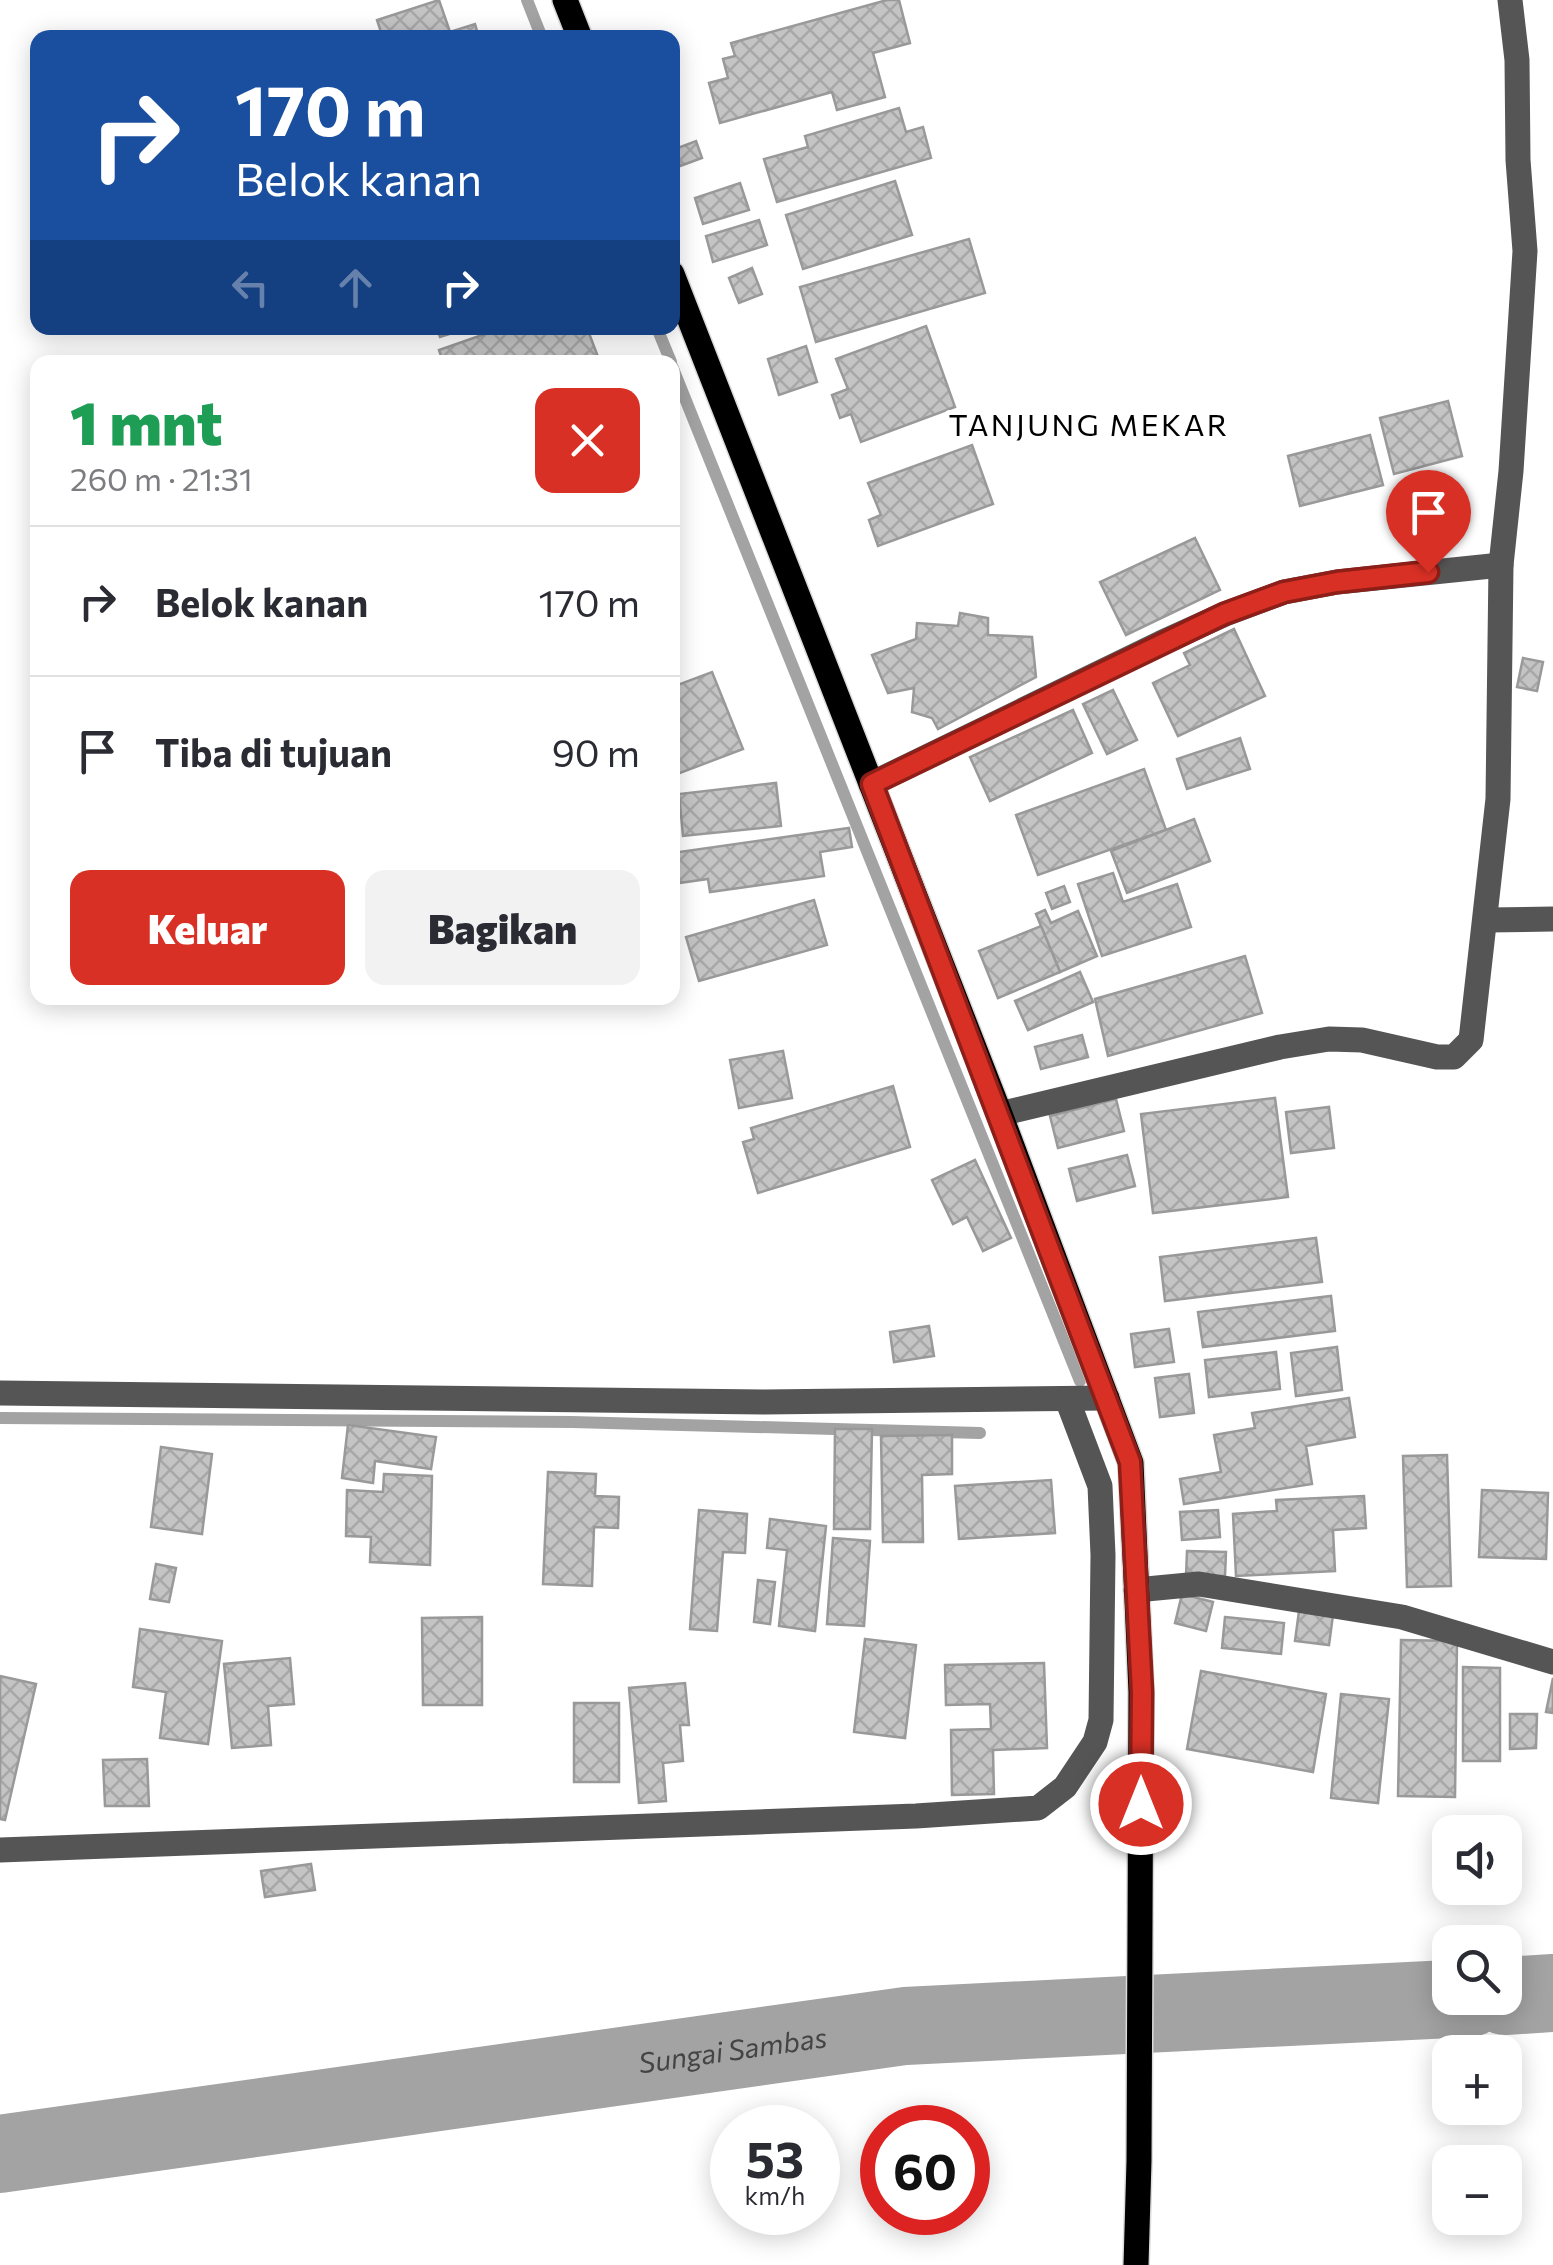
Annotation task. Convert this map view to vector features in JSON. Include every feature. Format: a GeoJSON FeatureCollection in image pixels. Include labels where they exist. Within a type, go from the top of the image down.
{"type":"FeatureCollection","features":[{"type":"Feature","properties":{"kind":"main road"},"geometry":{"type":"LineString","coordinates":[[565,0],[577,30]]}},
{"type":"Feature","properties":{"kind":"main road"},"geometry":{"type":"LineString","coordinates":[[680,294],[1000,1114],[1130,1462],[1142,1692],[1136,2265]]}},
{"type":"Feature","properties":{"kind":"street"},"geometry":{"type":"LineString","coordinates":[[1000,1114],[1263,1050],[1329,1039],[1362,1040],[1436,1057],[1454,1057],[1471,1040],[1498,798],[1501,565],[1525,250],[1510,0]]}},
{"type":"Feature","properties":{"kind":"street"},"geometry":{"type":"LineString","coordinates":[[872,784],[1160,643],[1284,592],[1337,582],[1501,565]]}},
{"type":"Feature","properties":{"kind":"street"},"geometry":{"type":"LineString","coordinates":[[1487,920],[1553,919]]}},
{"type":"Feature","properties":{"kind":"street"},"geometry":{"type":"LineString","coordinates":[[0,1394],[764,1402],[1107,1398]]}},
{"type":"Feature","properties":{"kind":"street"},"geometry":{"type":"LineString","coordinates":[[0,1850],[916,1816],[1038,1808],[1065,1787],[1094,1742],[1101,1720],[1100,1486],[1067,1399]]}},
{"type":"Feature","properties":{"kind":"street"},"geometry":{"type":"LineString","coordinates":[[1136,1590],[1199,1584],[1402,1617],[1553,1662]]}},
{"type":"Feature","properties":{"kind":"building"},"geometry":{"type":"Polygon","coordinates":[[[439,0],[449,30],[380,30],[377,20],[439,0]]]}},
{"type":"Feature","properties":{"kind":"building"},"geometry":{"type":"Polygon","coordinates":[[[899,0],[910,43],[873,53],[885,97],[837,110],[832,92],[720,123],[709,83],[728,78],[723,59],[735,56],[731,43],[899,0]]]}},
{"type":"Feature","properties":{"kind":"building"},"geometry":{"type":"Polygon","coordinates":[[[899,108],[906,132],[923,127],[931,158],[777,202],[764,159],[808,147],[805,136],[899,108]]]}},
{"type":"Feature","properties":{"kind":"building"},"geometry":{"type":"Polygon","coordinates":[[[696,141],[702,158],[680,166],[680,147],[696,141]]]}},
{"type":"Feature","properties":{"kind":"building"},"geometry":{"type":"Polygon","coordinates":[[[895,181],[912,235],[803,269],[786,215],[895,181]]]}},
{"type":"Feature","properties":{"kind":"building"},"geometry":{"type":"Polygon","coordinates":[[[740,183],[749,210],[703,224],[695,198],[740,183]]]}},
{"type":"Feature","properties":{"kind":"building"},"geometry":{"type":"Polygon","coordinates":[[[759,220],[767,245],[713,262],[706,236],[759,220]]]}},
{"type":"Feature","properties":{"kind":"building"},"geometry":{"type":"Polygon","coordinates":[[[969,239],[985,293],[816,342],[800,287],[969,239]]]}},
{"type":"Feature","properties":{"kind":"building"},"geometry":{"type":"Polygon","coordinates":[[[752,268],[762,294],[739,303],[729,278],[752,268]]]}},
{"type":"Feature","properties":{"kind":"building"},"geometry":{"type":"Polygon","coordinates":[[[926,326],[955,407],[861,442],[851,414],[840,418],[832,395],[848,389],[836,359],[926,326]]]}},
{"type":"Feature","properties":{"kind":"building"},"geometry":{"type":"Polygon","coordinates":[[[482,335],[590,335],[597,355],[441,355],[439,350],[482,335]]]}},
{"type":"Feature","properties":{"kind":"building"},"geometry":{"type":"Polygon","coordinates":[[[806,346],[817,382],[779,395],[768,359],[806,346]]]}},
{"type":"Feature","properties":{"kind":"building"},"geometry":{"type":"Polygon","coordinates":[[[1448,401],[1462,456],[1394,474],[1380,418],[1448,401]]]}},
{"type":"Feature","properties":{"kind":"building"},"geometry":{"type":"Polygon","coordinates":[[[1370,435],[1383,485],[1300,506],[1288,456],[1370,435]]]}},
{"type":"Feature","properties":{"kind":"building"},"geometry":{"type":"Polygon","coordinates":[[[972,445],[993,504],[878,546],[869,520],[881,515],[868,483],[972,445]]]}},
{"type":"Feature","properties":{"kind":"building"},"geometry":{"type":"Polygon","coordinates":[[[1195,538],[1220,590],[1126,635],[1100,582],[1195,538]]]}},
{"type":"Feature","properties":{"kind":"building"},"geometry":{"type":"Polygon","coordinates":[[[960,613],[988,618],[988,635],[1032,637],[1036,677],[938,729],[932,718],[912,712],[914,688],[888,693],[872,655],[916,639],[917,623],[958,626],[960,613]]]}},
{"type":"Feature","properties":{"kind":"building"},"geometry":{"type":"Polygon","coordinates":[[[1234,629],[1265,696],[1178,736],[1153,683],[1190,665],[1184,653],[1234,629]]]}},
{"type":"Feature","properties":{"kind":"building"},"geometry":{"type":"Polygon","coordinates":[[[1523,658],[1543,662],[1537,691],[1517,687],[1523,658]]]}},
{"type":"Feature","properties":{"kind":"building"},"geometry":{"type":"Polygon","coordinates":[[[712,672],[743,749],[680,773],[680,684],[712,672]]]}},
{"type":"Feature","properties":{"kind":"building"},"geometry":{"type":"Polygon","coordinates":[[[1113,690],[1137,740],[1107,754],[1083,704],[1113,690]]]}},
{"type":"Feature","properties":{"kind":"building"},"geometry":{"type":"Polygon","coordinates":[[[1073,710],[1092,753],[990,801],[970,757],[1073,710]]]}},
{"type":"Feature","properties":{"kind":"building"},"geometry":{"type":"Polygon","coordinates":[[[1240,738],[1250,769],[1187,789],[1177,759],[1240,738]]]}},
{"type":"Feature","properties":{"kind":"building"},"geometry":{"type":"Polygon","coordinates":[[[1144,769],[1166,830],[1038,875],[1016,815],[1144,769]]]}},
{"type":"Feature","properties":{"kind":"building"},"geometry":{"type":"Polygon","coordinates":[[[776,783],[781,826],[683,836],[680,794],[776,783]]]}},
{"type":"Feature","properties":{"kind":"building"},"geometry":{"type":"Polygon","coordinates":[[[1194,819],[1210,861],[1127,893],[1111,851],[1194,819]]]}},
{"type":"Feature","properties":{"kind":"building"},"geometry":{"type":"Polygon","coordinates":[[[849,828],[852,847],[820,852],[824,876],[710,892],[708,879],[680,883],[680,852],[849,828]]]}},
{"type":"Feature","properties":{"kind":"building"},"geometry":{"type":"Polygon","coordinates":[[[1113,873],[1123,902],[1177,884],[1191,927],[1102,956],[1078,884],[1113,873]]]}},
{"type":"Feature","properties":{"kind":"building"},"geometry":{"type":"Polygon","coordinates":[[[1064,886],[1070,902],[1052,909],[1046,893],[1064,886]]]}},
{"type":"Feature","properties":{"kind":"building"},"geometry":{"type":"Polygon","coordinates":[[[814,900],[827,945],[699,981],[686,937],[814,900]]]}},
{"type":"Feature","properties":{"kind":"building"},"geometry":{"type":"Polygon","coordinates":[[[1045,910],[1051,923],[1078,911],[1097,956],[1060,972],[1036,914],[1045,910]]]}},
{"type":"Feature","properties":{"kind":"building"},"geometry":{"type":"Polygon","coordinates":[[[1041,926],[1060,972],[998,998],[979,951],[1041,926]]]}},
{"type":"Feature","properties":{"kind":"building"},"geometry":{"type":"Polygon","coordinates":[[[1245,956],[1262,1013],[1108,1056],[1095,999],[1245,956]]]}},
{"type":"Feature","properties":{"kind":"building"},"geometry":{"type":"Polygon","coordinates":[[[1080,972],[1093,1002],[1028,1030],[1015,1001],[1080,972]]]}},
{"type":"Feature","properties":{"kind":"building"},"geometry":{"type":"Polygon","coordinates":[[[1082,1035],[1088,1057],[1041,1069],[1035,1047],[1082,1035]]]}},
{"type":"Feature","properties":{"kind":"building"},"geometry":{"type":"Polygon","coordinates":[[[783,1051],[792,1098],[739,1108],[730,1060],[783,1051]]]}},
{"type":"Feature","properties":{"kind":"building"},"geometry":{"type":"Polygon","coordinates":[[[893,1086],[910,1147],[758,1193],[743,1142],[754,1139],[751,1128],[893,1086]]]}},
{"type":"Feature","properties":{"kind":"building"},"geometry":{"type":"Polygon","coordinates":[[[1275,1098],[1288,1197],[1153,1213],[1141,1114],[1275,1098]]]}},
{"type":"Feature","properties":{"kind":"building"},"geometry":{"type":"Polygon","coordinates":[[[1116,1099],[1124,1131],[1058,1148],[1050,1116],[1116,1099]]]}},
{"type":"Feature","properties":{"kind":"building"},"geometry":{"type":"Polygon","coordinates":[[[1329,1107],[1334,1148],[1291,1153],[1286,1112],[1329,1107]]]}},
{"type":"Feature","properties":{"kind":"building"},"geometry":{"type":"Polygon","coordinates":[[[1127,1155],[1135,1186],[1077,1201],[1069,1169],[1127,1155]]]}},
{"type":"Feature","properties":{"kind":"building"},"geometry":{"type":"Polygon","coordinates":[[[975,1160],[1011,1238],[983,1251],[967,1217],[953,1224],[932,1180],[975,1160]]]}},
{"type":"Feature","properties":{"kind":"building"},"geometry":{"type":"Polygon","coordinates":[[[1316,1238],[1322,1282],[1165,1301],[1160,1257],[1316,1238]]]}},
{"type":"Feature","properties":{"kind":"building"},"geometry":{"type":"Polygon","coordinates":[[[1331,1296],[1335,1331],[1203,1347],[1198,1312],[1331,1296]]]}},
{"type":"Feature","properties":{"kind":"building"},"geometry":{"type":"Polygon","coordinates":[[[929,1326],[934,1356],[894,1362],[890,1332],[929,1326]]]}},
{"type":"Feature","properties":{"kind":"building"},"geometry":{"type":"Polygon","coordinates":[[[1169,1329],[1174,1362],[1135,1367],[1131,1334],[1169,1329]]]}},
{"type":"Feature","properties":{"kind":"building"},"geometry":{"type":"Polygon","coordinates":[[[1337,1347],[1342,1390],[1296,1396],[1291,1353],[1337,1347]]]}},
{"type":"Feature","properties":{"kind":"building"},"geometry":{"type":"Polygon","coordinates":[[[1276,1352],[1280,1389],[1209,1397],[1205,1360],[1276,1352]]]}},
{"type":"Feature","properties":{"kind":"building"},"geometry":{"type":"Polygon","coordinates":[[[1189,1374],[1194,1413],[1160,1417],[1155,1378],[1189,1374]]]}},
{"type":"Feature","properties":{"kind":"building"},"geometry":{"type":"Polygon","coordinates":[[[1349,1398],[1355,1437],[1306,1446],[1312,1484],[1184,1504],[1180,1479],[1221,1472],[1214,1435],[1255,1428],[1252,1413],[1349,1398]]]}},
{"type":"Feature","properties":{"kind":"building"},"geometry":{"type":"Polygon","coordinates":[[[348,1425],[436,1437],[431,1469],[375,1461],[373,1483],[342,1478],[348,1425]]]}},
{"type":"Feature","properties":{"kind":"building"},"geometry":{"type":"Polygon","coordinates":[[[835,1429],[872,1429],[870,1529],[834,1529],[835,1429]]]}},
{"type":"Feature","properties":{"kind":"building"},"geometry":{"type":"Polygon","coordinates":[[[952,1435],[952,1474],[922,1475],[923,1542],[883,1542],[881,1436],[952,1435]]]}},
{"type":"Feature","properties":{"kind":"building"},"geometry":{"type":"Polygon","coordinates":[[[161,1447],[212,1454],[202,1534],[151,1527],[161,1447]]]}},
{"type":"Feature","properties":{"kind":"building"},"geometry":{"type":"Polygon","coordinates":[[[1447,1455],[1451,1586],[1407,1587],[1403,1456],[1447,1455]]]}},
{"type":"Feature","properties":{"kind":"building"},"geometry":{"type":"Polygon","coordinates":[[[548,1472],[596,1474],[595,1496],[619,1497],[618,1528],[594,1527],[592,1586],[543,1584],[548,1472]]]}},
{"type":"Feature","properties":{"kind":"building"},"geometry":{"type":"Polygon","coordinates":[[[384,1474],[432,1476],[430,1565],[370,1562],[371,1537],[346,1536],[347,1490],[383,1492],[384,1474]]]}},
{"type":"Feature","properties":{"kind":"building"},"geometry":{"type":"Polygon","coordinates":[[[1051,1480],[1055,1533],[959,1539],[955,1486],[1051,1480]]]}},
{"type":"Feature","properties":{"kind":"building"},"geometry":{"type":"Polygon","coordinates":[[[1482,1490],[1548,1493],[1546,1559],[1479,1557],[1482,1490]]]}},
{"type":"Feature","properties":{"kind":"building"},"geometry":{"type":"Polygon","coordinates":[[[1364,1496],[1366,1528],[1333,1530],[1335,1571],[1236,1576],[1233,1514],[1277,1511],[1276,1500],[1364,1496]]]}},
{"type":"Feature","properties":{"kind":"building"},"geometry":{"type":"Polygon","coordinates":[[[699,1510],[747,1514],[745,1553],[723,1552],[717,1631],[690,1629],[699,1510]]]}},
{"type":"Feature","properties":{"kind":"building"},"geometry":{"type":"Polygon","coordinates":[[[1218,1510],[1220,1537],[1182,1540],[1180,1512],[1218,1510]]]}},
{"type":"Feature","properties":{"kind":"building"},"geometry":{"type":"Polygon","coordinates":[[[770,1519],[826,1526],[815,1631],[779,1626],[787,1550],[767,1548],[770,1519]]]}},
{"type":"Feature","properties":{"kind":"building"},"geometry":{"type":"Polygon","coordinates":[[[833,1538],[870,1541],[864,1626],[827,1624],[833,1538]]]}},
{"type":"Feature","properties":{"kind":"building"},"geometry":{"type":"Polygon","coordinates":[[[1187,1551],[1226,1552],[1225,1576],[1186,1576],[1187,1551]]]}},
{"type":"Feature","properties":{"kind":"building"},"geometry":{"type":"Polygon","coordinates":[[[156,1564],[176,1568],[169,1602],[150,1599],[156,1564]]]}},
{"type":"Feature","properties":{"kind":"building"},"geometry":{"type":"Polygon","coordinates":[[[758,1580],[775,1582],[770,1624],[754,1622],[758,1580]]]}},
{"type":"Feature","properties":{"kind":"building"},"geometry":{"type":"Polygon","coordinates":[[[1182,1594],[1213,1602],[1206,1631],[1175,1623],[1182,1594]]]}},
{"type":"Feature","properties":{"kind":"building"},"geometry":{"type":"Polygon","coordinates":[[[1299,1611],[1333,1615],[1329,1645],[1295,1641],[1299,1611]]]}},
{"type":"Feature","properties":{"kind":"building"},"geometry":{"type":"Polygon","coordinates":[[[482,1617],[482,1705],[423,1705],[422,1618],[482,1617]]]}},
{"type":"Feature","properties":{"kind":"building"},"geometry":{"type":"Polygon","coordinates":[[[1225,1617],[1284,1623],[1281,1654],[1222,1648],[1225,1617]]]}},
{"type":"Feature","properties":{"kind":"building"},"geometry":{"type":"Polygon","coordinates":[[[140,1629],[222,1641],[208,1744],[160,1738],[166,1692],[133,1687],[140,1629]]]}},
{"type":"Feature","properties":{"kind":"building"},"geometry":{"type":"Polygon","coordinates":[[[865,1639],[916,1645],[905,1738],[854,1732],[865,1639]]]}},
{"type":"Feature","properties":{"kind":"building"},"geometry":{"type":"Polygon","coordinates":[[[1401,1640],[1457,1641],[1455,1797],[1398,1796],[1401,1640]]]}},
{"type":"Feature","properties":{"kind":"building"},"geometry":{"type":"Polygon","coordinates":[[[290,1658],[294,1704],[268,1706],[271,1745],[232,1748],[224,1664],[290,1658]]]}},
{"type":"Feature","properties":{"kind":"building"},"geometry":{"type":"Polygon","coordinates":[[[1044,1663],[1047,1748],[993,1750],[994,1794],[952,1795],[951,1730],[991,1729],[990,1704],[946,1705],[945,1665],[1044,1663]]]}},
{"type":"Feature","properties":{"kind":"building"},"geometry":{"type":"Polygon","coordinates":[[[1463,1667],[1500,1668],[1500,1761],[1463,1761],[1463,1667]]]}},
{"type":"Feature","properties":{"kind":"building"},"geometry":{"type":"Polygon","coordinates":[[[1201,1671],[1326,1694],[1313,1772],[1187,1749],[1201,1671]]]}},
{"type":"Feature","properties":{"kind":"building"},"geometry":{"type":"Polygon","coordinates":[[[0,1676],[36,1684],[5,1820],[0,1819],[0,1676]]]}},
{"type":"Feature","properties":{"kind":"building"},"geometry":{"type":"Polygon","coordinates":[[[1553,1678],[1553,1713],[1546,1712],[1553,1678]]]}},
{"type":"Feature","properties":{"kind":"building"},"geometry":{"type":"Polygon","coordinates":[[[685,1683],[689,1725],[680,1725],[683,1761],[663,1763],[666,1801],[639,1803],[629,1688],[685,1683]]]}},
{"type":"Feature","properties":{"kind":"building"},"geometry":{"type":"Polygon","coordinates":[[[1341,1694],[1389,1699],[1378,1803],[1331,1798],[1341,1694]]]}},
{"type":"Feature","properties":{"kind":"building"},"geometry":{"type":"Polygon","coordinates":[[[574,1703],[619,1703],[619,1782],[574,1782],[574,1703]]]}},
{"type":"Feature","properties":{"kind":"building"},"geometry":{"type":"Polygon","coordinates":[[[1510,1714],[1537,1714],[1536,1748],[1510,1749],[1510,1714]]]}},
{"type":"Feature","properties":{"kind":"building"},"geometry":{"type":"Polygon","coordinates":[[[147,1759],[149,1806],[105,1806],[103,1760],[147,1759]]]}},
{"type":"Feature","properties":{"kind":"building"},"geometry":{"type":"Polygon","coordinates":[[[311,1864],[315,1890],[265,1897],[261,1871],[311,1864]]]}},
{"type":"Feature","properties":{"kind":"waterway"},"geometry":{"type":"LineString","coordinates":[[527,0],[539,30]]}},
{"type":"Feature","properties":{"kind":"waterway"},"geometry":{"type":"LineString","coordinates":[[660,335],[668,355]]}},
{"type":"Feature","properties":{"kind":"waterway"},"geometry":{"type":"LineString","coordinates":[[680,386],[1080,1381]]}},
{"type":"Feature","properties":{"kind":"waterway"},"geometry":{"type":"LineString","coordinates":[[0,1418],[572,1422],[980,1433]]}},
{"type":"Feature","properties":{"kind":"waterway","name":"Sungai Sambas"},"geometry":{"type":"LineString","coordinates":[[1522,1995],[1553,1993]]}},
{"type":"Feature","properties":{"kind":"waterway","name":"Sungai Sambas"},"geometry":{"type":"LineString","coordinates":[[0,2154],[905,2026],[1432,2000]]}},
{"type":"Feature","properties":{"kind":"district","name":"TANJUNG MEKAR"},"geometry":{"type":"Point","coordinates":[1089,426]}},
{"type":"Feature","properties":{"kind":"route"},"geometry":{"type":"LineString","coordinates":[[1141,1804],[1142,1692],[1130,1462],[872,784],[1224,614],[1284,592],[1428,572]]}}]}
